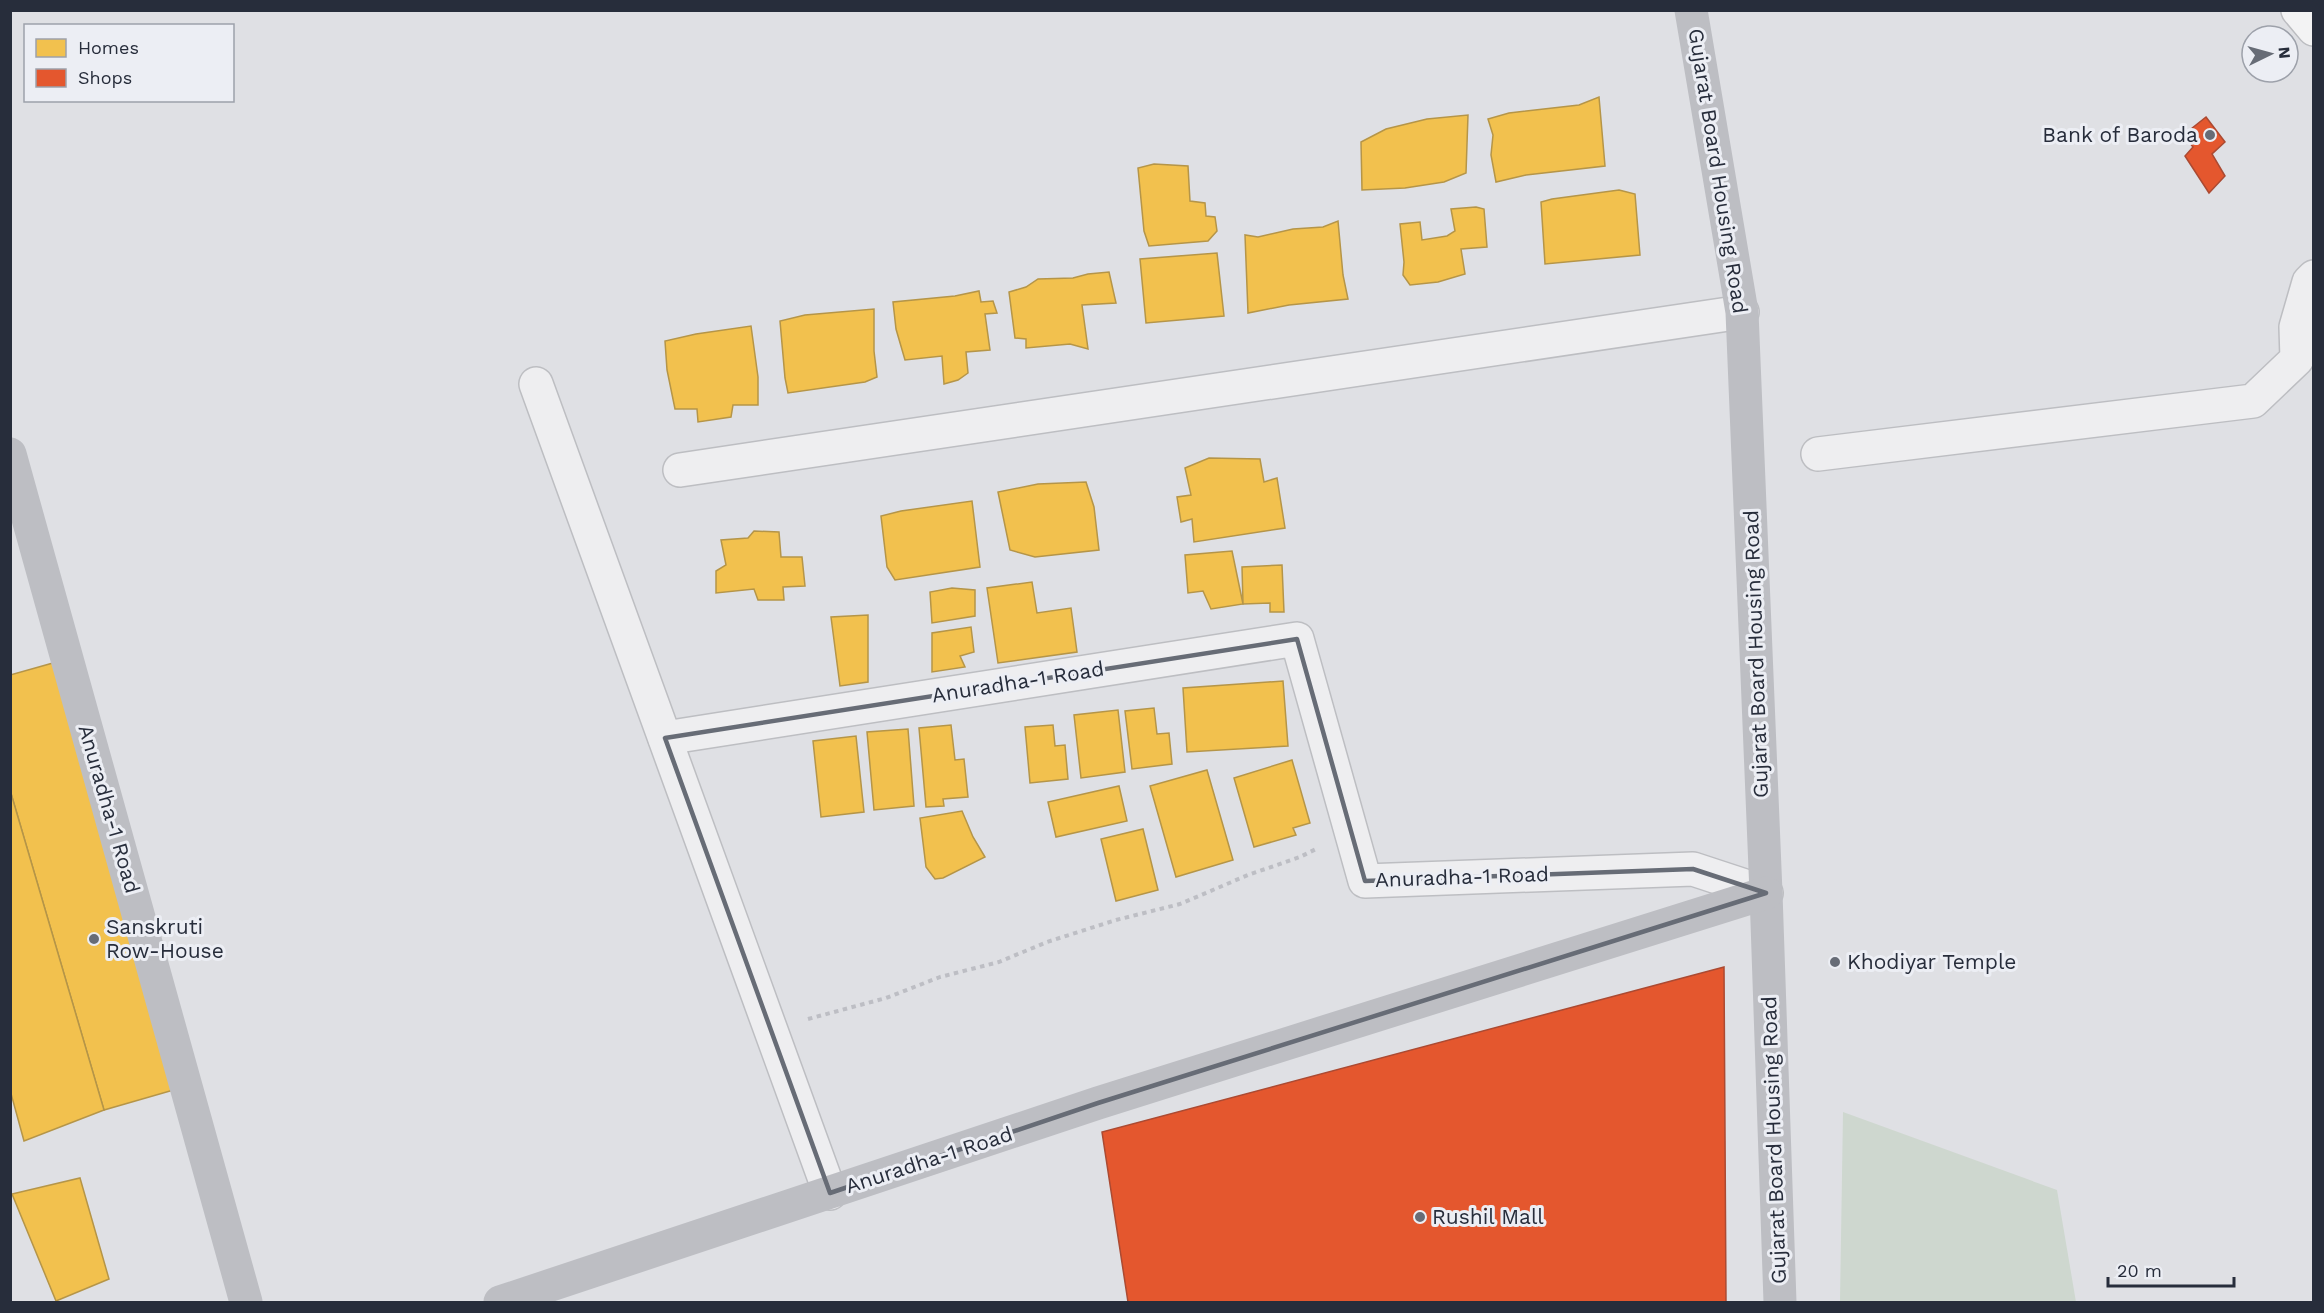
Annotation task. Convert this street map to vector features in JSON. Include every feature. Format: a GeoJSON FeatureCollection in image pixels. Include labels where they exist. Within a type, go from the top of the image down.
{"type":"FeatureCollection","features":[{"type":"Feature","properties":{"kind":"main road"},"geometry":{"type":"LineString","coordinates":[[2298,10],[2313,29]]}},
{"type":"Feature","properties":{"kind":"street","name":"Gujarat Board Housing Road"},"geometry":{"type":"LineString","coordinates":[[1691,10],[1742,312],[1780,1302]]}},
{"type":"Feature","properties":{"kind":"street"},"geometry":{"type":"LineString","coordinates":[[1818,454],[2253,401],[2297,359],[2296,327],[2309,282],[2313,277]]}},
{"type":"Feature","properties":{"kind":"street"},"geometry":{"type":"LineString","coordinates":[[680,470],[1742,312]]}},
{"type":"Feature","properties":{"kind":"street"},"geometry":{"type":"LineString","coordinates":[[536,384],[665,738]]}},
{"type":"Feature","properties":{"kind":"street","name":"Anuradha-1 Road"},"geometry":{"type":"LineString","coordinates":[[10,454],[246,1302]]}},
{"type":"Feature","properties":{"kind":"street","name":"Anuradha-1 Road"},"geometry":{"type":"LineString","coordinates":[[830,1193],[665,738],[1296,639],[1365,881],[1693,869],[1766,893]]}},
{"type":"Feature","properties":{"kind":"street","name":"Anuradha-1 Road"},"geometry":{"type":"LineString","coordinates":[[500,1302],[1098,1103],[1766,893]]}},
{"type":"Feature","properties":{"kind":"path"},"geometry":{"type":"LineString","coordinates":[[770,1028],[886,998],[940,977],[999,962],[1047,942],[1116,920],[1180,904],[1248,875],[1300,857],[1350,832]]}},
{"type":"Feature","properties":{"kind":"highlighted area"},"geometry":{"type":"Polygon","coordinates":[[[1297,639],[1365,881],[1693,869],[1766,893],[1098,1103],[830,1193],[665,738],[1297,639]]]}},
{"type":"Feature","properties":{"kind":"shaded area"},"geometry":{"type":"Polygon","coordinates":[[[1843,1112],[2057,1190],[2076,1302],[1840,1302],[1843,1112]]]}},
{"type":"Feature","properties":{"kind":"building: Homes"},"geometry":{"type":"Polygon","coordinates":[[[1599,97],[1605,166],[1526,175],[1496,182],[1491,155],[1493,135],[1488,119],[1509,113],[1579,105],[1599,97]]]}},
{"type":"Feature","properties":{"kind":"building: Homes"},"geometry":{"type":"Polygon","coordinates":[[[1468,115],[1466,173],[1444,182],[1405,188],[1362,190],[1361,142],[1386,129],[1427,119],[1468,115]]]}},
{"type":"Feature","properties":{"kind":"building: Homes"},"geometry":{"type":"Polygon","coordinates":[[[1154,164],[1188,166],[1190,201],[1205,203],[1206,216],[1215,217],[1217,231],[1208,241],[1149,246],[1144,231],[1138,168],[1154,164]]]}},
{"type":"Feature","properties":{"kind":"building: Homes"},"geometry":{"type":"Polygon","coordinates":[[[1619,190],[1635,194],[1640,255],[1545,264],[1541,202],[1619,190]]]}},
{"type":"Feature","properties":{"kind":"building: Homes"},"geometry":{"type":"Polygon","coordinates":[[[1476,207],[1484,209],[1487,247],[1461,249],[1465,274],[1438,282],[1410,285],[1403,275],[1400,224],[1420,222],[1422,240],[1447,236],[1455,231],[1451,209],[1476,207]]]}},
{"type":"Feature","properties":{"kind":"building: Homes"},"geometry":{"type":"Polygon","coordinates":[[[1338,221],[1343,275],[1348,299],[1289,305],[1248,313],[1245,235],[1258,237],[1293,229],[1323,227],[1338,221]]]}},
{"type":"Feature","properties":{"kind":"building: Homes"},"geometry":{"type":"Polygon","coordinates":[[[1217,253],[1224,316],[1146,323],[1140,259],[1217,253]]]}},
{"type":"Feature","properties":{"kind":"building: Homes"},"geometry":{"type":"Polygon","coordinates":[[[1109,272],[1116,303],[1082,305],[1088,349],[1070,344],[1026,348],[1026,339],[1015,338],[1009,292],[1026,287],[1038,279],[1073,278],[1109,272]]]}},
{"type":"Feature","properties":{"kind":"building: Homes"},"geometry":{"type":"Polygon","coordinates":[[[979,291],[981,302],[993,301],[997,313],[985,314],[990,350],[966,352],[968,373],[958,380],[944,384],[942,356],[905,360],[896,329],[893,302],[955,296],[979,291]]]}},
{"type":"Feature","properties":{"kind":"building: Homes"},"geometry":{"type":"Polygon","coordinates":[[[874,309],[874,351],[877,377],[865,382],[788,393],[780,321],[805,315],[874,309]]]}},
{"type":"Feature","properties":{"kind":"building: Homes"},"geometry":{"type":"Polygon","coordinates":[[[751,326],[758,377],[758,405],[733,405],[731,417],[698,422],[697,409],[675,409],[667,370],[665,341],[751,326]]]}},
{"type":"Feature","properties":{"kind":"building: Homes"},"geometry":{"type":"Polygon","coordinates":[[[1209,458],[1260,459],[1264,482],[1277,478],[1285,528],[1194,542],[1192,519],[1181,522],[1177,497],[1191,495],[1185,468],[1209,458]]]}},
{"type":"Feature","properties":{"kind":"building: Homes"},"geometry":{"type":"Polygon","coordinates":[[[1086,482],[1094,507],[1099,550],[1035,557],[1010,550],[998,492],[1038,484],[1086,482]]]}},
{"type":"Feature","properties":{"kind":"building: Homes"},"geometry":{"type":"Polygon","coordinates":[[[972,501],[980,567],[895,580],[887,567],[881,516],[972,501]]]}},
{"type":"Feature","properties":{"kind":"building: Homes"},"geometry":{"type":"Polygon","coordinates":[[[754,531],[779,532],[781,557],[802,557],[805,586],[783,587],[784,600],[758,600],[754,589],[716,593],[716,571],[726,565],[721,540],[748,538],[754,531]]]}},
{"type":"Feature","properties":{"kind":"building: Homes"},"geometry":{"type":"Polygon","coordinates":[[[1232,551],[1243,604],[1211,609],[1203,591],[1188,593],[1185,555],[1232,551]]]}},
{"type":"Feature","properties":{"kind":"building: Homes"},"geometry":{"type":"Polygon","coordinates":[[[1282,565],[1284,612],[1270,612],[1270,603],[1243,604],[1242,567],[1282,565]]]}},
{"type":"Feature","properties":{"kind":"building: Homes"},"geometry":{"type":"Polygon","coordinates":[[[1032,582],[1037,613],[1071,608],[1077,652],[998,663],[987,588],[1032,582]]]}},
{"type":"Feature","properties":{"kind":"building: Homes"},"geometry":{"type":"Polygon","coordinates":[[[952,588],[975,590],[975,616],[932,623],[930,592],[952,588]]]}},
{"type":"Feature","properties":{"kind":"building: Homes"},"geometry":{"type":"Polygon","coordinates":[[[868,615],[868,682],[840,686],[831,617],[868,615]]]}},
{"type":"Feature","properties":{"kind":"building: Homes"},"geometry":{"type":"Polygon","coordinates":[[[971,627],[974,652],[960,656],[965,667],[932,672],[932,633],[971,627]]]}},
{"type":"Feature","properties":{"kind":"building: Homes","name":"Sanskruti Row-House"},"geometry":{"type":"Polygon","coordinates":[[[53,663],[177,1089],[104,1110],[10,790],[10,675],[53,663]]]}},
{"type":"Feature","properties":{"kind":"building: Homes"},"geometry":{"type":"Polygon","coordinates":[[[1283,681],[1288,746],[1187,752],[1183,688],[1283,681]]]}},
{"type":"Feature","properties":{"kind":"building: Homes"},"geometry":{"type":"Polygon","coordinates":[[[1154,708],[1157,734],[1169,733],[1172,764],[1132,769],[1125,711],[1154,708]]]}},
{"type":"Feature","properties":{"kind":"building: Homes"},"geometry":{"type":"Polygon","coordinates":[[[1118,710],[1125,772],[1081,778],[1074,715],[1118,710]]]}},
{"type":"Feature","properties":{"kind":"building: Homes"},"geometry":{"type":"Polygon","coordinates":[[[951,725],[955,760],[964,759],[968,797],[943,799],[944,806],[926,807],[919,728],[951,725]]]}},
{"type":"Feature","properties":{"kind":"building: Homes"},"geometry":{"type":"Polygon","coordinates":[[[1053,725],[1055,746],[1065,745],[1068,779],[1030,783],[1025,727],[1053,725]]]}},
{"type":"Feature","properties":{"kind":"building: Homes"},"geometry":{"type":"Polygon","coordinates":[[[908,729],[914,806],[874,810],[867,732],[908,729]]]}},
{"type":"Feature","properties":{"kind":"building: Homes"},"geometry":{"type":"Polygon","coordinates":[[[856,736],[864,812],[821,817],[813,741],[856,736]]]}},
{"type":"Feature","properties":{"kind":"building: Homes"},"geometry":{"type":"Polygon","coordinates":[[[1292,760],[1310,823],[1293,828],[1296,835],[1254,847],[1234,778],[1292,760]]]}},
{"type":"Feature","properties":{"kind":"building: Homes"},"geometry":{"type":"Polygon","coordinates":[[[1207,770],[1233,860],[1176,877],[1150,786],[1207,770]]]}},
{"type":"Feature","properties":{"kind":"building: Homes"},"geometry":{"type":"Polygon","coordinates":[[[1119,786],[1127,821],[1056,837],[1048,802],[1119,786]]]}},
{"type":"Feature","properties":{"kind":"building: Homes","name":"Sanskruti Row-House"},"geometry":{"type":"Polygon","coordinates":[[[10,790],[104,1110],[24,1141],[10,1090],[10,790]]]}},
{"type":"Feature","properties":{"kind":"building: Homes"},"geometry":{"type":"Polygon","coordinates":[[[962,811],[985,857],[943,878],[935,879],[926,867],[920,818],[962,811]]]}},
{"type":"Feature","properties":{"kind":"building: Homes"},"geometry":{"type":"Polygon","coordinates":[[[1143,829],[1158,890],[1116,901],[1101,839],[1143,829]]]}},
{"type":"Feature","properties":{"kind":"building: Homes"},"geometry":{"type":"Polygon","coordinates":[[[80,1178],[109,1279],[56,1301],[12,1194],[80,1178]]]}},
{"type":"Feature","properties":{"kind":"building: Shops"},"geometry":{"type":"Polygon","coordinates":[[[2206,117],[2225,142],[2212,154],[2225,176],[2209,193],[2185,156],[2193,147],[2186,138],[2191,129],[2206,117]]]}},
{"type":"Feature","properties":{"kind":"building: Shops","name":"Rushil Mall"},"geometry":{"type":"Polygon","coordinates":[[[1724,967],[1726,1302],[1128,1302],[1102,1132],[1724,967]]]}},
{"type":"Feature","properties":{"kind":"place","name":"Bank of Baroda"},"geometry":{"type":"Point","coordinates":[2210,135]}},
{"type":"Feature","properties":{"kind":"place","name":"Sanskruti Row-House"},"geometry":{"type":"Point","coordinates":[94,939]}},
{"type":"Feature","properties":{"kind":"place","name":"Khodiyar Temple"},"geometry":{"type":"Point","coordinates":[1835,962]}},
{"type":"Feature","properties":{"kind":"place","name":"Rushil Mall"},"geometry":{"type":"Point","coordinates":[1420,1217]}}]}
